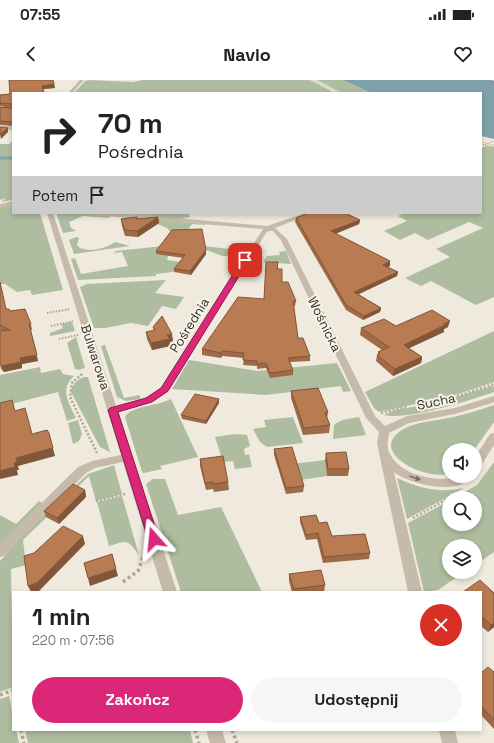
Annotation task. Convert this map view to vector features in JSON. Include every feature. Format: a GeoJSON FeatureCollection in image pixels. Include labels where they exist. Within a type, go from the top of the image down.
{"type":"FeatureCollection","features":[{"type":"Feature","properties":{"kind":"street"},"geometry":{"type":"LineString","coordinates":[[71,92],[82,80]]}},
{"type":"Feature","properties":{"kind":"street"},"geometry":{"type":"LineString","coordinates":[[0,128],[12,128]]}},
{"type":"Feature","properties":{"kind":"street"},"geometry":{"type":"LineString","coordinates":[[0,206],[12,203]]}},
{"type":"Feature","properties":{"kind":"street","name":"Bulwarowa"},"geometry":{"type":"LineString","coordinates":[[50,214],[170,591]]}},
{"type":"Feature","properties":{"kind":"street","name":"Wośnicka"},"geometry":{"type":"LineString","coordinates":[[106,214],[268,228],[279,233],[284,239],[371,418],[384,431]]}},
{"type":"Feature","properties":{"kind":"street"},"geometry":{"type":"LineString","coordinates":[[268,228],[308,214]]}},
{"type":"Feature","properties":{"kind":"street","name":"Pośrednia"},"geometry":{"type":"LineString","coordinates":[[113,410],[149,400],[164,390],[262,234],[268,228]]}},
{"type":"Feature","properties":{"kind":"street","name":"Sucha"},"geometry":{"type":"LineString","coordinates":[[384,431],[395,423],[404,420],[451,412],[494,399]]}},
{"type":"Feature","properties":{"kind":"street"},"geometry":{"type":"LineString","coordinates":[[384,431],[382,443],[415,591]]}},
{"type":"Feature","properties":{"kind":"street"},"geometry":{"type":"LineString","coordinates":[[482,456],[494,438]]}},
{"type":"Feature","properties":{"kind":"street"},"geometry":{"type":"LineString","coordinates":[[385,455],[401,472],[422,481],[442,482]]}},
{"type":"Feature","properties":{"kind":"street"},"geometry":{"type":"LineString","coordinates":[[0,552],[82,470],[101,463],[128,457]]}},
{"type":"Feature","properties":{"kind":"street"},"geometry":{"type":"LineString","coordinates":[[214,731],[218,743]]}},
{"type":"Feature","properties":{"kind":"street"},"geometry":{"type":"LineString","coordinates":[[447,731],[450,743]]}},
{"type":"Feature","properties":{"kind":"path"},"geometry":{"type":"LineString","coordinates":[[310,80],[334,92]]}},
{"type":"Feature","properties":{"kind":"path"},"geometry":{"type":"LineString","coordinates":[[314,80],[338,92]]}},
{"type":"Feature","properties":{"kind":"path"},"geometry":{"type":"LineString","coordinates":[[482,144],[493,142]]}},
{"type":"Feature","properties":{"kind":"path"},"geometry":{"type":"LineString","coordinates":[[484,144],[487,143],[494,146]]}},
{"type":"Feature","properties":{"kind":"path"},"geometry":{"type":"LineString","coordinates":[[484,144],[494,146]]}},
{"type":"Feature","properties":{"kind":"path"},"geometry":{"type":"LineString","coordinates":[[47,313],[71,309]]}},
{"type":"Feature","properties":{"kind":"path"},"geometry":{"type":"LineString","coordinates":[[51,326],[74,321]]}},
{"type":"Feature","properties":{"kind":"path"},"geometry":{"type":"LineString","coordinates":[[59,339],[79,335]]}},
{"type":"Feature","properties":{"kind":"path"},"geometry":{"type":"LineString","coordinates":[[82,374],[72,381],[69,391],[70,397],[91,438],[101,463]]}},
{"type":"Feature","properties":{"kind":"path"},"geometry":{"type":"LineString","coordinates":[[96,502],[126,494]]}},
{"type":"Feature","properties":{"kind":"path"},"geometry":{"type":"LineString","coordinates":[[400,525],[442,502]]}},
{"type":"Feature","properties":{"kind":"path"},"geometry":{"type":"LineString","coordinates":[[0,695],[12,690]]}},
{"type":"Feature","properties":{"kind":"path"},"geometry":{"type":"LineString","coordinates":[[22,731],[24,743]]}},
{"type":"Feature","properties":{"kind":"path"},"geometry":{"type":"LineString","coordinates":[[195,731],[199,743]]}},
{"type":"Feature","properties":{"kind":"path"},"geometry":{"type":"LineString","coordinates":[[232,731],[237,743]]}},
{"type":"Feature","properties":{"kind":"green space"},"geometry":{"type":"Polygon","coordinates":[[[143,80],[309,80],[333,92],[75,92],[85,81],[133,82],[143,80]]]}},
{"type":"Feature","properties":{"kind":"green space"},"geometry":{"type":"Polygon","coordinates":[[[317,80],[343,80],[369,92],[340,92],[317,80]]]}},
{"type":"Feature","properties":{"kind":"green space"},"geometry":{"type":"Polygon","coordinates":[[[12,141],[12,200],[1,202],[6,198],[0,200],[0,144],[9,144],[12,141]]]}},
{"type":"Feature","properties":{"kind":"green space"},"geometry":{"type":"Polygon","coordinates":[[[486,146],[494,147],[494,297],[476,305],[431,281],[421,286],[405,278],[450,257],[436,249],[483,228],[469,222],[428,240],[415,233],[400,240],[384,231],[407,221],[398,216],[402,214],[482,214],[482,148],[486,146]]]}},
{"type":"Feature","properties":{"kind":"green space"},"geometry":{"type":"Polygon","coordinates":[[[12,205],[12,214],[40,214],[63,290],[32,295],[30,290],[17,292],[5,284],[0,284],[0,207],[12,205]]]}},
{"type":"Feature","properties":{"kind":"green space"},"geometry":{"type":"Polygon","coordinates":[[[56,214],[92,214],[110,216],[109,218],[83,216],[69,222],[71,228],[76,231],[63,233],[56,214]]]}},
{"type":"Feature","properties":{"kind":"green space"},"geometry":{"type":"Polygon","coordinates":[[[128,214],[189,214],[190,217],[180,219],[128,214]]]}},
{"type":"Feature","properties":{"kind":"green space"},"geometry":{"type":"Polygon","coordinates":[[[113,216],[206,225],[192,224],[184,235],[172,234],[167,228],[148,220],[113,216]]]}},
{"type":"Feature","properties":{"kind":"green space"},"geometry":{"type":"Polygon","coordinates":[[[76,237],[79,238],[77,245],[80,248],[89,250],[98,249],[115,242],[130,246],[74,254],[69,240],[76,237]]]}},
{"type":"Feature","properties":{"kind":"green space"},"geometry":{"type":"Polygon","coordinates":[[[194,245],[247,251],[243,257],[222,256],[194,245]]]}},
{"type":"Feature","properties":{"kind":"green space"},"geometry":{"type":"Polygon","coordinates":[[[163,246],[168,256],[167,260],[182,262],[173,272],[156,274],[156,276],[78,280],[71,259],[75,258],[81,274],[128,266],[122,252],[114,253],[116,251],[163,246]]]}},
{"type":"Feature","properties":{"kind":"green space"},"geometry":{"type":"Polygon","coordinates":[[[286,251],[291,264],[263,262],[267,256],[280,255],[279,252],[286,251]]]}},
{"type":"Feature","properties":{"kind":"green space"},"geometry":{"type":"Polygon","coordinates":[[[166,280],[155,293],[184,297],[176,309],[162,306],[148,326],[131,323],[105,328],[94,328],[80,287],[87,284],[166,280]]]}},
{"type":"Feature","properties":{"kind":"green space"},"geometry":{"type":"Polygon","coordinates":[[[72,322],[75,331],[50,336],[50,333],[63,328],[61,324],[72,322]]]}},
{"type":"Feature","properties":{"kind":"green space"},"geometry":{"type":"Polygon","coordinates":[[[494,331],[494,382],[453,396],[379,412],[374,408],[365,392],[494,331]]]}},
{"type":"Feature","properties":{"kind":"green space"},"geometry":{"type":"Polygon","coordinates":[[[76,337],[85,368],[78,370],[75,369],[67,343],[76,337]]]}},
{"type":"Feature","properties":{"kind":"green space"},"geometry":{"type":"Polygon","coordinates":[[[105,345],[124,398],[140,395],[140,399],[126,401],[117,397],[101,346],[105,345]]]}},
{"type":"Feature","properties":{"kind":"green space"},"geometry":{"type":"Polygon","coordinates":[[[189,360],[257,371],[337,363],[351,391],[343,392],[341,386],[266,395],[172,389],[189,360]]]}},
{"type":"Feature","properties":{"kind":"green space"},"geometry":{"type":"Polygon","coordinates":[[[40,367],[41,373],[60,369],[63,374],[74,376],[69,381],[66,391],[68,402],[76,418],[67,421],[58,392],[0,407],[0,375],[40,367]]]}},
{"type":"Feature","properties":{"kind":"green space"},"geometry":{"type":"Polygon","coordinates":[[[84,377],[88,377],[110,452],[100,447],[71,392],[75,383],[84,377]]]}},
{"type":"Feature","properties":{"kind":"green space"},"geometry":{"type":"Polygon","coordinates":[[[492,386],[494,387],[494,392],[439,409],[407,415],[384,415],[396,410],[440,402],[492,386]]]}},
{"type":"Feature","properties":{"kind":"green space"},"geometry":{"type":"Polygon","coordinates":[[[171,399],[198,457],[160,466],[162,469],[144,473],[142,472],[125,417],[128,413],[139,408],[171,399]]]}},
{"type":"Feature","properties":{"kind":"green space"},"geometry":{"type":"Polygon","coordinates":[[[494,405],[494,422],[479,443],[442,443],[442,475],[425,473],[413,468],[395,455],[391,447],[393,438],[408,427],[494,405]]]}},
{"type":"Feature","properties":{"kind":"green space"},"geometry":{"type":"Polygon","coordinates":[[[293,417],[303,443],[267,447],[260,442],[253,429],[266,427],[264,420],[293,417]]]}},
{"type":"Feature","properties":{"kind":"green space"},"geometry":{"type":"Polygon","coordinates":[[[359,417],[366,435],[333,439],[334,425],[342,420],[359,417]]]}},
{"type":"Feature","properties":{"kind":"green space"},"geometry":{"type":"Polygon","coordinates":[[[78,420],[82,434],[79,441],[73,444],[68,423],[78,420]]]}},
{"type":"Feature","properties":{"kind":"green space"},"geometry":{"type":"Polygon","coordinates":[[[235,434],[247,435],[250,446],[244,449],[245,455],[249,454],[252,467],[235,469],[233,461],[223,462],[215,437],[235,434]]]}},
{"type":"Feature","properties":{"kind":"green space"},"geometry":{"type":"Polygon","coordinates":[[[325,460],[327,476],[299,480],[293,464],[325,460]]]}},
{"type":"Feature","properties":{"kind":"green space"},"geometry":{"type":"Polygon","coordinates":[[[494,462],[494,552],[482,560],[482,539],[442,539],[442,579],[454,579],[438,590],[424,591],[408,523],[442,505],[442,531],[482,531],[482,491],[466,491],[478,483],[482,483],[482,478],[494,462]]]}},
{"type":"Feature","properties":{"kind":"green space"},"geometry":{"type":"Polygon","coordinates":[[[114,465],[122,494],[96,501],[89,476],[23,540],[26,565],[11,569],[12,687],[0,692],[0,561],[21,537],[88,474],[114,465]]]}},
{"type":"Feature","properties":{"kind":"green space"},"geometry":{"type":"Polygon","coordinates":[[[397,478],[414,485],[430,489],[446,490],[464,488],[458,491],[442,491],[442,500],[407,519],[397,478]]]}},
{"type":"Feature","properties":{"kind":"green space"},"geometry":{"type":"Polygon","coordinates":[[[153,479],[165,479],[178,515],[221,507],[262,591],[181,591],[146,484],[153,479]]]}},
{"type":"Feature","properties":{"kind":"green space"},"geometry":{"type":"Polygon","coordinates":[[[122,496],[139,555],[127,542],[109,546],[97,502],[122,496]]]}},
{"type":"Feature","properties":{"kind":"green space"},"geometry":{"type":"Polygon","coordinates":[[[39,501],[42,503],[0,546],[0,515],[16,524],[39,501]]]}},
{"type":"Feature","properties":{"kind":"green space"},"geometry":{"type":"Polygon","coordinates":[[[9,696],[12,711],[12,731],[16,731],[19,743],[0,743],[0,699],[9,696]]]}},
{"type":"Feature","properties":{"kind":"green space"},"geometry":{"type":"Polygon","coordinates":[[[25,731],[190,731],[193,743],[28,743],[25,731]]]}},
{"type":"Feature","properties":{"kind":"water"},"geometry":{"type":"Polygon","coordinates":[[[343,80],[492,80],[494,81],[494,139],[482,136],[482,92],[369,92],[343,80]]]}},
{"type":"Feature","properties":{"kind":"building"},"geometry":{"type":"Polygon","coordinates":[[[9,80],[53,80],[54,84],[42,86],[44,92],[12,92],[12,104],[0,103],[0,95],[10,94],[9,80]]]}},
{"type":"Feature","properties":{"kind":"building"},"geometry":{"type":"Polygon","coordinates":[[[0,107],[12,108],[12,122],[0,121],[0,107]]]}},
{"type":"Feature","properties":{"kind":"building"},"geometry":{"type":"Polygon","coordinates":[[[0,127],[8,128],[0,134],[0,127]]]}},
{"type":"Feature","properties":{"kind":"building"},"geometry":{"type":"Polygon","coordinates":[[[306,214],[347,214],[360,220],[331,231],[390,261],[383,265],[398,272],[354,292],[381,308],[364,316],[346,305],[296,218],[306,214]]]}},
{"type":"Feature","properties":{"kind":"building"},"geometry":{"type":"Polygon","coordinates":[[[137,217],[137,219],[158,217],[137,231],[125,230],[121,219],[137,217]]]}},
{"type":"Feature","properties":{"kind":"building"},"geometry":{"type":"Polygon","coordinates":[[[202,229],[206,250],[190,271],[174,269],[185,255],[156,251],[172,230],[202,229]]]}},
{"type":"Feature","properties":{"kind":"building"},"geometry":{"type":"Polygon","coordinates":[[[266,262],[278,262],[277,269],[282,269],[282,282],[288,282],[296,301],[293,301],[298,338],[303,338],[310,356],[288,358],[293,370],[270,373],[266,363],[257,364],[257,361],[243,360],[244,353],[222,351],[221,353],[202,349],[238,297],[264,299],[266,262]]]}},
{"type":"Feature","properties":{"kind":"building"},"geometry":{"type":"Polygon","coordinates":[[[0,282],[6,309],[9,309],[10,311],[25,309],[31,324],[29,324],[37,355],[20,358],[21,362],[2,366],[0,364],[0,331],[10,330],[0,325],[0,282]]]}},
{"type":"Feature","properties":{"kind":"building"},"geometry":{"type":"Polygon","coordinates":[[[432,310],[450,321],[443,324],[445,325],[404,345],[422,357],[395,369],[377,355],[380,353],[378,352],[389,347],[361,328],[384,319],[396,326],[432,310]]]}},
{"type":"Feature","properties":{"kind":"building"},"geometry":{"type":"Polygon","coordinates":[[[162,316],[172,334],[167,335],[170,339],[151,343],[146,332],[155,330],[153,327],[162,316]]]}},
{"type":"Feature","properties":{"kind":"building"},"geometry":{"type":"Polygon","coordinates":[[[318,388],[328,412],[325,413],[330,425],[304,428],[291,391],[318,388]]]}},
{"type":"Feature","properties":{"kind":"building"},"geometry":{"type":"Polygon","coordinates":[[[195,394],[219,399],[206,421],[181,415],[195,394]]]}},
{"type":"Feature","properties":{"kind":"building"},"geometry":{"type":"Polygon","coordinates":[[[12,400],[15,411],[25,408],[32,434],[47,430],[53,448],[16,458],[17,462],[14,463],[15,467],[0,471],[0,403],[12,400]]]}},
{"type":"Feature","properties":{"kind":"building"},"geometry":{"type":"Polygon","coordinates":[[[292,447],[304,486],[286,488],[274,449],[292,447]]]}},
{"type":"Feature","properties":{"kind":"building"},"geometry":{"type":"Polygon","coordinates":[[[346,452],[349,469],[328,469],[326,453],[346,452]]]}},
{"type":"Feature","properties":{"kind":"building"},"geometry":{"type":"Polygon","coordinates":[[[223,456],[228,482],[213,484],[213,482],[205,483],[200,459],[223,456]]]}},
{"type":"Feature","properties":{"kind":"building"},"geometry":{"type":"Polygon","coordinates":[[[73,484],[85,490],[57,518],[44,511],[73,484]]]}},
{"type":"Feature","properties":{"kind":"building"},"geometry":{"type":"Polygon","coordinates":[[[316,515],[319,523],[327,522],[332,536],[365,534],[370,553],[324,557],[318,533],[306,535],[300,517],[316,515]]]}},
{"type":"Feature","properties":{"kind":"building"},"geometry":{"type":"Polygon","coordinates":[[[63,526],[83,536],[37,583],[28,586],[24,556],[34,553],[63,526]]]}},
{"type":"Feature","properties":{"kind":"building"},"geometry":{"type":"Polygon","coordinates":[[[112,554],[116,569],[88,578],[84,563],[112,554]]]}},
{"type":"Feature","properties":{"kind":"building"},"geometry":{"type":"Polygon","coordinates":[[[321,570],[325,585],[294,589],[289,574],[321,570]]]}},
{"type":"Feature","properties":{"kind":"building"},"geometry":{"type":"Polygon","coordinates":[[[480,580],[494,593],[494,623],[491,625],[482,617],[482,591],[464,591],[480,580]]]}},
{"type":"Feature","properties":{"kind":"building"},"geometry":{"type":"Polygon","coordinates":[[[488,667],[494,672],[494,720],[482,707],[482,672],[488,667]]]}},
{"type":"Feature","properties":{"kind":"waterway"},"geometry":{"type":"LineString","coordinates":[[0,158],[12,158]]}},
{"type":"Feature","properties":{"kind":"route"},"geometry":{"type":"LineString","coordinates":[[154,539],[113,410],[136,405],[149,400],[164,390],[245,260]]}}]}
